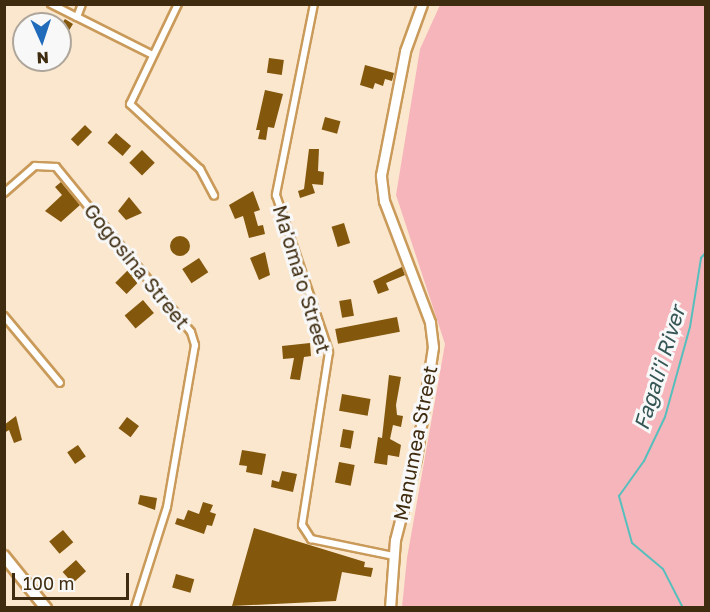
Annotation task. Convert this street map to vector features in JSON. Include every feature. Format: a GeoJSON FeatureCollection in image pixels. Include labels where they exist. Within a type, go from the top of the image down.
{"type":"FeatureCollection","features":[{"type":"Feature","properties":{"kind":"main road","name":"Manumea Street"},"geometry":{"type":"LineString","coordinates":[[390,608],[394,556],[416,458],[433,347],[430,322],[384,201],[381,175],[405,51],[422,4]]}},
{"type":"Feature","properties":{"kind":"main road"},"geometry":{"type":"LineString","coordinates":[[4,556],[46,608]]}},
{"type":"Feature","properties":{"kind":"street"},"geometry":{"type":"LineString","coordinates":[[51,4],[153,55]]}},
{"type":"Feature","properties":{"kind":"street"},"geometry":{"type":"LineString","coordinates":[[76,17],[82,4]]}},
{"type":"Feature","properties":{"kind":"street"},"geometry":{"type":"LineString","coordinates":[[178,4],[130,104],[200,169],[214,195]]}},
{"type":"Feature","properties":{"kind":"street","name":"Ma'oma'o Street"},"geometry":{"type":"LineString","coordinates":[[314,4],[276,195],[328,352],[302,525],[311,539],[394,556]]}},
{"type":"Feature","properties":{"kind":"street","name":"Gogosina Street"},"geometry":{"type":"LineString","coordinates":[[4,193],[35,166],[56,167],[191,332],[195,345],[167,507],[135,608]]}},
{"type":"Feature","properties":{"kind":"street"},"geometry":{"type":"LineString","coordinates":[[4,316],[60,383]]}},
{"type":"Feature","properties":{"kind":"shaded area"},"geometry":{"type":"Polygon","coordinates":[[[440,5],[705,5],[705,607],[402,607],[407,558],[445,344],[396,195],[420,49],[440,5]]]}},
{"type":"Feature","properties":{"kind":"building"},"geometry":{"type":"Polygon","coordinates":[[[269,58],[284,60],[282,75],[267,73],[269,58]]]}},
{"type":"Feature","properties":{"kind":"building"},"geometry":{"type":"Polygon","coordinates":[[[365,65],[394,73],[392,81],[385,79],[383,86],[375,83],[373,89],[360,85],[365,65]]]}},
{"type":"Feature","properties":{"kind":"building"},"geometry":{"type":"Polygon","coordinates":[[[265,90],[283,94],[274,128],[268,127],[266,140],[258,139],[260,130],[256,130],[265,90]]]}},
{"type":"Feature","properties":{"kind":"building"},"geometry":{"type":"Polygon","coordinates":[[[325,117],[340,121],[337,134],[322,130],[325,117]]]}},
{"type":"Feature","properties":{"kind":"building"},"geometry":{"type":"Polygon","coordinates":[[[85,125],[92,132],[78,146],[71,139],[85,125]]]}},
{"type":"Feature","properties":{"kind":"building"},"geometry":{"type":"Polygon","coordinates":[[[116,133],[131,146],[123,156],[107,143],[116,133]]]}},
{"type":"Feature","properties":{"kind":"building"},"geometry":{"type":"Polygon","coordinates":[[[309,149],[319,149],[318,171],[324,172],[323,185],[312,184],[315,193],[300,198],[298,191],[304,189],[309,149]]]}},
{"type":"Feature","properties":{"kind":"building"},"geometry":{"type":"Polygon","coordinates":[[[142,150],[155,163],[142,175],[129,163],[142,150]]]}},
{"type":"Feature","properties":{"kind":"building"},"geometry":{"type":"Polygon","coordinates":[[[61,182],[80,205],[61,222],[45,211],[62,195],[55,187],[61,182]]]}},
{"type":"Feature","properties":{"kind":"building"},"geometry":{"type":"Polygon","coordinates":[[[253,191],[260,210],[254,212],[258,226],[263,225],[265,234],[249,238],[243,216],[235,219],[229,205],[253,191]]]}},
{"type":"Feature","properties":{"kind":"building"},"geometry":{"type":"Polygon","coordinates":[[[129,197],[142,213],[126,220],[118,211],[129,197]]]}},
{"type":"Feature","properties":{"kind":"building"},"geometry":{"type":"Polygon","coordinates":[[[344,223],[350,243],[338,247],[332,227],[344,223]]]}},
{"type":"Feature","properties":{"kind":"building"},"geometry":{"type":"Polygon","coordinates":[[[180,236],[187,239],[190,246],[187,253],[180,256],[173,253],[170,246],[173,239],[180,236]]]}},
{"type":"Feature","properties":{"kind":"building"},"geometry":{"type":"Polygon","coordinates":[[[265,252],[270,275],[259,280],[250,258],[265,252]]]}},
{"type":"Feature","properties":{"kind":"building"},"geometry":{"type":"Polygon","coordinates":[[[199,258],[208,272],[191,283],[182,269],[199,258]]]}},
{"type":"Feature","properties":{"kind":"building"},"geometry":{"type":"Polygon","coordinates":[[[402,267],[405,275],[386,283],[389,290],[378,294],[373,281],[402,267]]]}},
{"type":"Feature","properties":{"kind":"building"},"geometry":{"type":"Polygon","coordinates":[[[128,270],[139,281],[127,294],[115,283],[128,270]]]}},
{"type":"Feature","properties":{"kind":"building"},"geometry":{"type":"Polygon","coordinates":[[[351,299],[354,316],[342,318],[339,301],[351,299]]]}},
{"type":"Feature","properties":{"kind":"building"},"geometry":{"type":"Polygon","coordinates":[[[143,300],[154,313],[136,328],[125,315],[143,300]]]}},
{"type":"Feature","properties":{"kind":"building"},"geometry":{"type":"Polygon","coordinates":[[[397,317],[400,332],[338,344],[335,329],[397,317]]]}},
{"type":"Feature","properties":{"kind":"building"},"geometry":{"type":"Polygon","coordinates":[[[310,343],[311,356],[304,357],[300,380],[290,379],[294,358],[283,359],[282,346],[310,343]]]}},
{"type":"Feature","properties":{"kind":"building"},"geometry":{"type":"Polygon","coordinates":[[[389,375],[401,377],[396,405],[397,415],[403,416],[401,427],[393,425],[390,439],[401,445],[399,457],[388,455],[387,465],[374,463],[378,437],[382,438],[389,375]]]}},
{"type":"Feature","properties":{"kind":"building"},"geometry":{"type":"Polygon","coordinates":[[[342,394],[371,399],[368,416],[339,411],[342,394]]]}},
{"type":"Feature","properties":{"kind":"building"},"geometry":{"type":"Polygon","coordinates":[[[16,416],[22,440],[14,443],[9,430],[4,433],[4,425],[16,416]]]}},
{"type":"Feature","properties":{"kind":"building"},"geometry":{"type":"Polygon","coordinates":[[[127,417],[139,426],[131,437],[119,428],[127,417]]]}},
{"type":"Feature","properties":{"kind":"building"},"geometry":{"type":"Polygon","coordinates":[[[343,429],[354,431],[351,449],[340,447],[343,429]]]}},
{"type":"Feature","properties":{"kind":"building"},"geometry":{"type":"Polygon","coordinates":[[[78,445],[86,457],[75,464],[67,452],[78,445]]]}},
{"type":"Feature","properties":{"kind":"building"},"geometry":{"type":"Polygon","coordinates":[[[242,450],[266,454],[262,475],[246,472],[247,466],[239,465],[242,450]]]}},
{"type":"Feature","properties":{"kind":"building"},"geometry":{"type":"Polygon","coordinates":[[[339,462],[355,465],[351,486],[335,483],[339,462]]]}},
{"type":"Feature","properties":{"kind":"building"},"geometry":{"type":"Polygon","coordinates":[[[282,471],[297,474],[293,492],[271,487],[272,480],[279,482],[282,471]]]}},
{"type":"Feature","properties":{"kind":"building"},"geometry":{"type":"Polygon","coordinates":[[[140,495],[157,498],[155,510],[138,504],[140,495]]]}},
{"type":"Feature","properties":{"kind":"building"},"geometry":{"type":"Polygon","coordinates":[[[203,502],[213,505],[210,512],[216,514],[212,526],[207,525],[204,534],[175,524],[177,518],[184,520],[188,510],[199,514],[203,502]]]}},
{"type":"Feature","properties":{"kind":"building"},"geometry":{"type":"Polygon","coordinates":[[[254,528],[365,562],[364,567],[373,568],[371,577],[342,572],[336,601],[232,606],[254,528]]]}},
{"type":"Feature","properties":{"kind":"building"},"geometry":{"type":"Polygon","coordinates":[[[63,530],[73,542],[59,554],[49,542],[63,530]]]}},
{"type":"Feature","properties":{"kind":"building"},"geometry":{"type":"Polygon","coordinates":[[[76,560],[86,571],[73,583],[63,572],[76,560]]]}},
{"type":"Feature","properties":{"kind":"building"},"geometry":{"type":"Polygon","coordinates":[[[176,574],[194,579],[190,593],[172,587],[176,574]]]}},
{"type":"Feature","properties":{"kind":"waterway","name":"Fagali'i River"},"geometry":{"type":"LineString","coordinates":[[683,608],[663,569],[632,543],[619,496],[644,461],[665,417],[690,327],[701,258],[706,252]]}}]}
